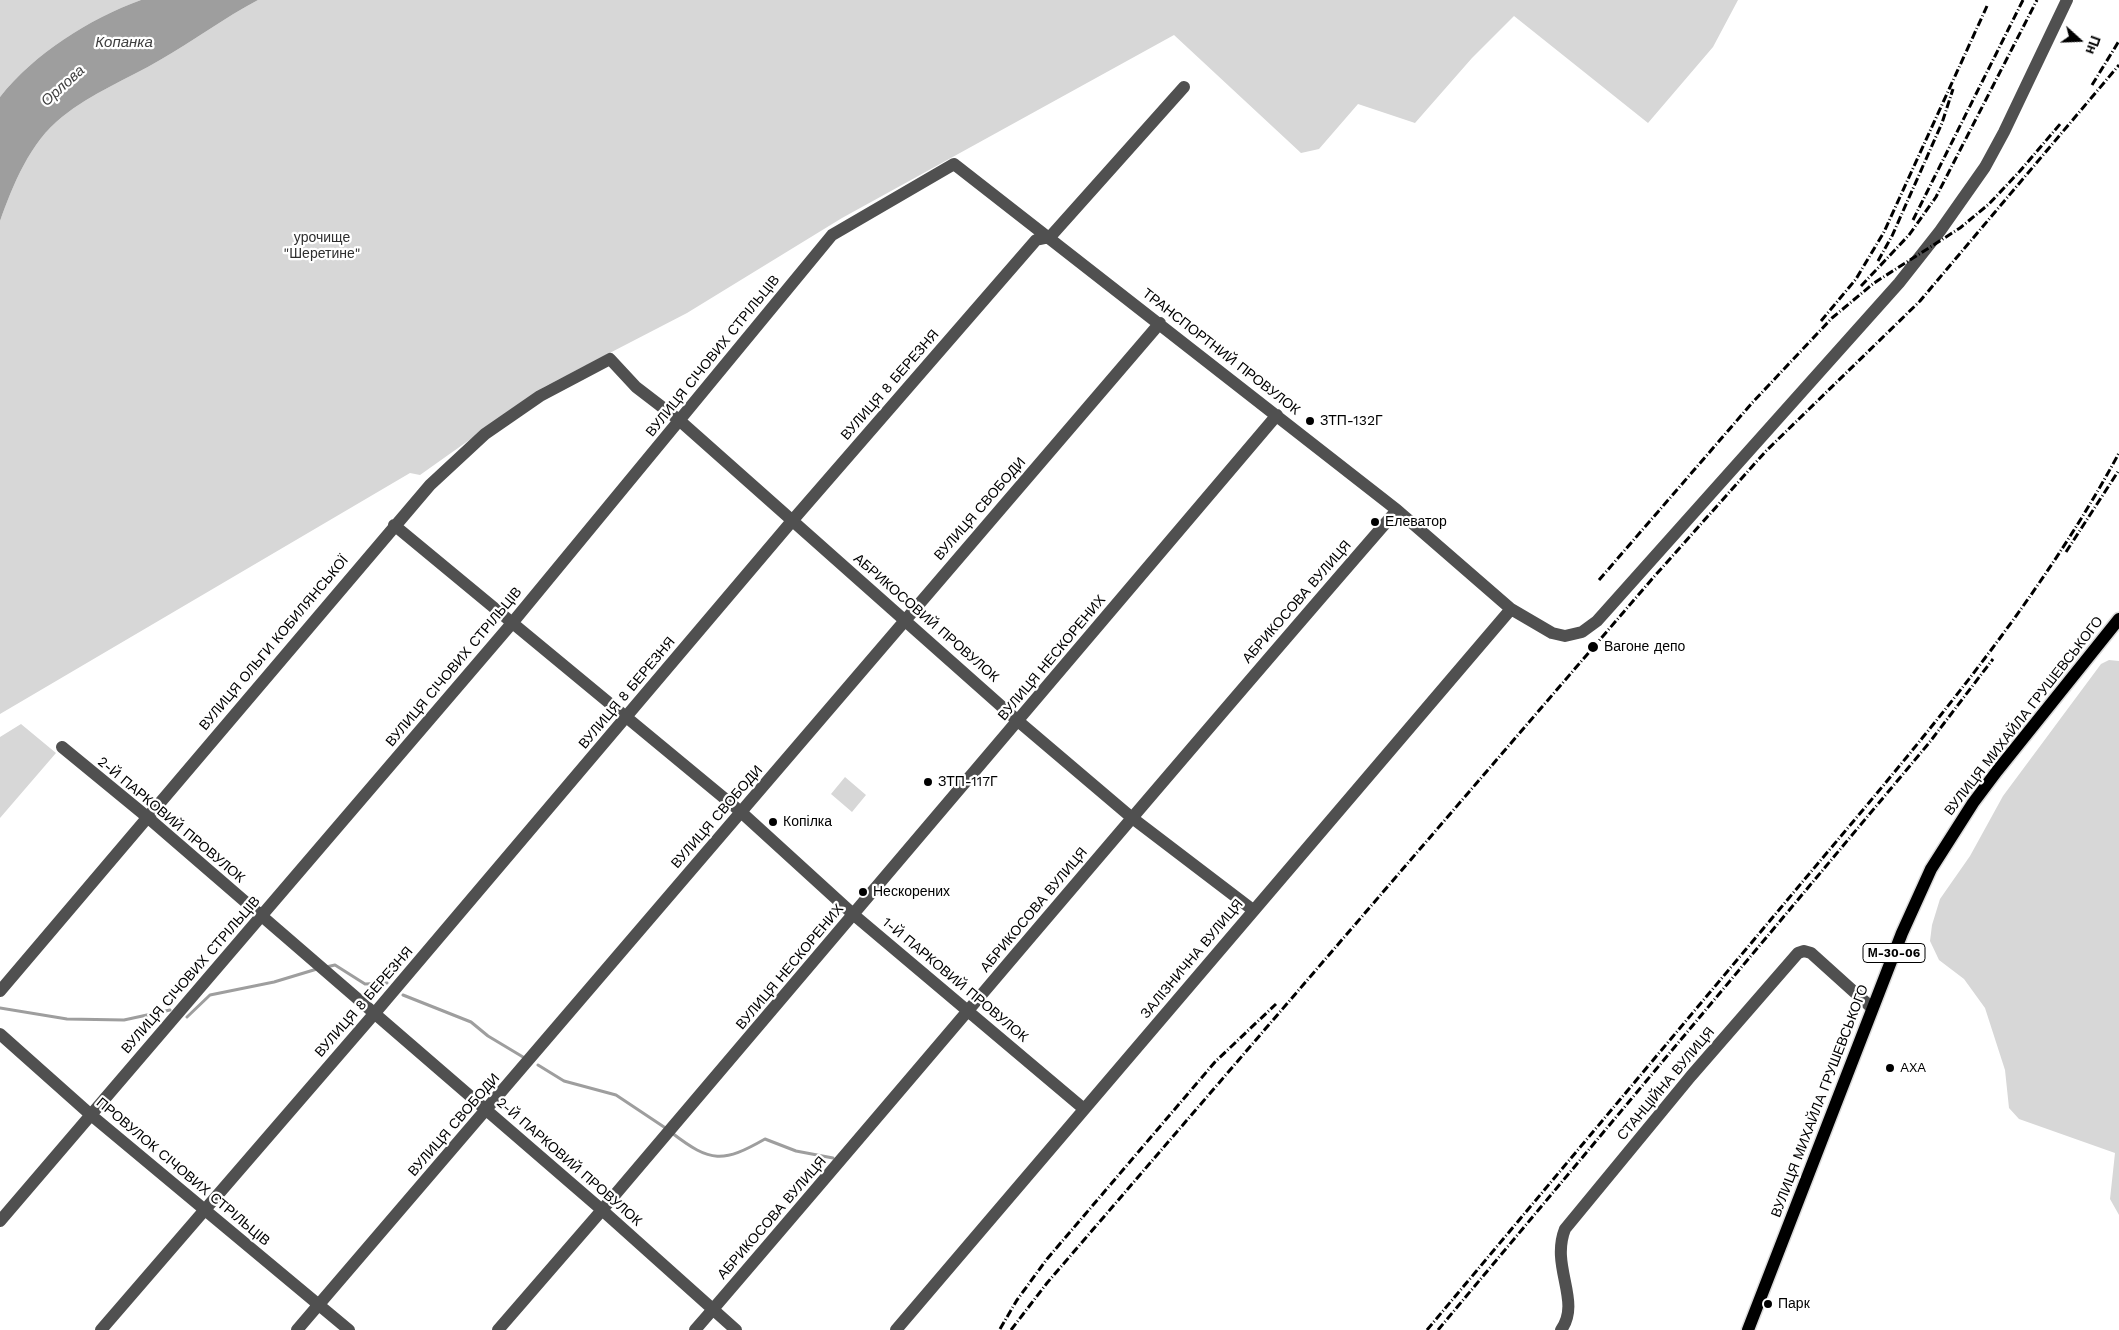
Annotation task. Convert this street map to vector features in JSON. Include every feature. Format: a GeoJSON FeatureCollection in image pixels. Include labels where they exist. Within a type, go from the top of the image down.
{"type":"FeatureCollection","features":[{"type":"Feature","properties":{"kind":"main road","name":"ВУЛИЦЯ МИХАЙЛА ГРУШЕВСЬКОГО"},"geometry":{"type":"LineString","coordinates":[[1748,1330],[1872,1008],[1916,900],[1951,836],[1997,771],[2119,620]]}},
{"type":"Feature","properties":{"kind":"street","name":"ТРАНСПОРТНИЙ ПРОВУЛОК"},"geometry":{"type":"LineString","coordinates":[[954,164],[1050,237],[1397,510],[1511,609],[1552,633],[1565,636],[1582,632],[1597,621],[1899,283],[1950,217],[1984,166],[2004,132],[2068,0]]}},
{"type":"Feature","properties":{"kind":"street","name":"ВУЛИЦЯ 8 БЕРЕЗНЯ"},"geometry":{"type":"LineString","coordinates":[[100,1330],[374,1014],[792,521],[1036,240],[1050,237],[1184,87]]}},
{"type":"Feature","properties":{"kind":"street","name":"ВУЛИЦЯ СІЧОВИХ СТРІЛЬЦІВ"},"geometry":{"type":"LineString","coordinates":[[0,1221],[513,622],[832,235],[954,164]]}},
{"type":"Feature","properties":{"kind":"street","name":"ВУЛИЦЯ СВОБОДИ"},"geometry":{"type":"LineString","coordinates":[[297,1330],[1160,323]]}},
{"type":"Feature","properties":{"kind":"street","name":"АБРИКОСОВИЙ ПРОВУЛОК"},"geometry":{"type":"LineString","coordinates":[[610,359],[636,387],[679,420],[1018,721],[1131,816],[1253,910]]}},
{"type":"Feature","properties":{"kind":"street","name":"ВУЛИЦЯ ОЛЬГИ КОБИЛЯНСЬКОЇ"},"geometry":{"type":"LineString","coordinates":[[0,991],[146,816],[430,485],[485,434],[540,396],[610,359]]}},
{"type":"Feature","properties":{"kind":"street","name":"ВУЛИЦЯ НЕСКОРЕНИХ"},"geometry":{"type":"LineString","coordinates":[[498,1330],[854,915],[1277,415]]}},
{"type":"Feature","properties":{"kind":"street","name":"АБРИКОСОВА ВУЛИЦЯ"},"geometry":{"type":"LineString","coordinates":[[696,1330],[969,1011],[1131,816],[1397,510]]}},
{"type":"Feature","properties":{"kind":"street","name":"1-Й ПАРКОВИЙ ПРОВУЛОК"},"geometry":{"type":"LineString","coordinates":[[394,525],[741,812],[854,915],[1084,1108]]}},
{"type":"Feature","properties":{"kind":"street","name":"ЗАЛІЗНИЧНА ВУЛИЦЯ"},"geometry":{"type":"LineString","coordinates":[[896,1330],[1511,609]]}},
{"type":"Feature","properties":{"kind":"street","name":"2-Й ПАРКОВИЙ ПРОВУЛОК"},"geometry":{"type":"LineString","coordinates":[[62,747],[146,816],[487,1110],[736,1330]]}},
{"type":"Feature","properties":{"kind":"street","name":"СТАНЦІЙНА ВУЛИЦЯ"},"geometry":{"type":"LineString","coordinates":[[1561,1330],[1568,1321],[1570,1311],[1559,1256],[1560,1242],[1565,1229],[1692,1076],[1798,953],[1804,951],[1811,953],[1872,1008]]}},
{"type":"Feature","properties":{"kind":"street","name":"ПРОВУЛОК СІЧОВИХ СТРІЛЬЦІВ"},"geometry":{"type":"LineString","coordinates":[[0,1034],[91,1115],[349,1330]]}},
{"type":"Feature","properties":{"kind":"green space"},"geometry":{"type":"Polygon","coordinates":[[[0,0],[141,0],[102,17],[64,39],[29,66],[0,97],[0,0]]]}},
{"type":"Feature","properties":{"kind":"green space","name":"урочище \"Шеретине\""},"geometry":{"type":"Polygon","coordinates":[[[258,0],[1738,0],[1713,47],[1648,123],[1514,16],[1472,58],[1415,123],[1358,104],[1319,149],[1301,153],[1174,35],[842,218],[687,313],[544,387],[420,475],[410,473],[0,714],[0,221],[17,179],[32,151],[51,127],[62,117],[97,93],[160,60],[258,0]]]}},
{"type":"Feature","properties":{"kind":"green space"},"geometry":{"type":"Polygon","coordinates":[[[2109,660],[2119,661],[2119,1215],[2110,1199],[2115,1153],[2019,1119],[2009,1108],[2005,1070],[1985,1008],[1964,979],[1939,960],[1930,941],[1932,925],[1940,899],[1970,856],[2003,796],[2101,664],[2109,660]]]}},
{"type":"Feature","properties":{"kind":"green space"},"geometry":{"type":"Polygon","coordinates":[[[21,724],[56,753],[0,818],[0,737],[21,724]]]}},
{"type":"Feature","properties":{"kind":"green space"},"geometry":{"type":"Polygon","coordinates":[[[845,777],[866,795],[852,812],[831,794],[845,777]]]}},
{"type":"Feature","properties":{"kind":"water","name":"Копанка"},"geometry":{"type":"Polygon","coordinates":[[[141,0],[258,0],[160,60],[97,93],[62,117],[51,127],[32,151],[17,179],[0,221],[0,97],[29,66],[64,39],[102,17],[141,0]]]}},
{"type":"Feature","properties":{"kind":"waterway"},"geometry":{"type":"LineString","coordinates":[[326,967],[335,965],[365,984],[387,983]]}},
{"type":"Feature","properties":{"kind":"waterway"},"geometry":{"type":"LineString","coordinates":[[187,1017],[210,995],[274,982],[317,969]]}},
{"type":"Feature","properties":{"kind":"waterway"},"geometry":{"type":"LineString","coordinates":[[403,995],[471,1022],[488,1036],[523,1057]]}},
{"type":"Feature","properties":{"kind":"waterway"},"geometry":{"type":"LineString","coordinates":[[0,1008],[67,1019],[124,1020],[170,1010]]}},
{"type":"Feature","properties":{"kind":"waterway"},"geometry":{"type":"LineString","coordinates":[[538,1065],[564,1081],[616,1095],[667,1129]]}},
{"type":"Feature","properties":{"kind":"waterway"},"geometry":{"type":"LineString","coordinates":[[672,1133],[697,1150],[717,1156],[727,1156],[751,1147],[765,1139],[796,1151],[833,1158]]}},
{"type":"Feature","properties":{"kind":"railway"},"geometry":{"type":"LineString","coordinates":[[1913,220],[2023,0]]}},
{"type":"Feature","properties":{"kind":"railway"},"geometry":{"type":"LineString","coordinates":[[1861,286],[1909,235],[1936,197],[2037,0]]}},
{"type":"Feature","properties":{"kind":"railway"},"geometry":{"type":"LineString","coordinates":[[1821,321],[1856,279],[1884,232],[1987,6]]}},
{"type":"Feature","properties":{"kind":"railway"},"geometry":{"type":"LineString","coordinates":[[2092,85],[2119,41]]}},
{"type":"Feature","properties":{"kind":"railway"},"geometry":{"type":"LineString","coordinates":[[1011,1330],[1047,1283],[1652,579],[1766,451],[1920,301],[2119,65]]}},
{"type":"Feature","properties":{"kind":"railway"},"geometry":{"type":"LineString","coordinates":[[1878,261],[1892,236],[1942,123],[1953,89]]}},
{"type":"Feature","properties":{"kind":"railway"},"geometry":{"type":"LineString","coordinates":[[1599,580],[1752,403],[1832,318],[1874,283],[1960,228],[1989,204],[2061,123]]}},
{"type":"Feature","properties":{"kind":"railway"},"geometry":{"type":"LineString","coordinates":[[1427,1330],[1842,835],[1970,677],[2011,623],[2049,568],[2086,511],[2119,453]]}},
{"type":"Feature","properties":{"kind":"railway"},"geometry":{"type":"LineString","coordinates":[[2066,552],[2119,470]]}},
{"type":"Feature","properties":{"kind":"railway"},"geometry":{"type":"LineString","coordinates":[[1438,1330],[1929,743],[1993,659]]}},
{"type":"Feature","properties":{"kind":"railway"},"geometry":{"type":"LineString","coordinates":[[1000,1329],[1017,1300],[1047,1259],[1215,1062],[1276,1004]]}},
{"type":"Feature","properties":{"kind":"place","name":"ЗТП-132Г"},"geometry":{"type":"Point","coordinates":[1310,421]}},
{"type":"Feature","properties":{"kind":"place","name":"Елеватор"},"geometry":{"type":"Point","coordinates":[1375,522]}},
{"type":"Feature","properties":{"kind":"place","name":"Вагоне депо"},"geometry":{"type":"Point","coordinates":[1593,647]}},
{"type":"Feature","properties":{"kind":"place","name":"ЗТП-117Г"},"geometry":{"type":"Point","coordinates":[928,782]}},
{"type":"Feature","properties":{"kind":"place","name":"Копілка"},"geometry":{"type":"Point","coordinates":[773,822]}},
{"type":"Feature","properties":{"kind":"place","name":"Нескорених"},"geometry":{"type":"Point","coordinates":[863,892]}},
{"type":"Feature","properties":{"kind":"place","name":"AXA"},"geometry":{"type":"Point","coordinates":[1890,1068]}},
{"type":"Feature","properties":{"kind":"place","name":"Парк"},"geometry":{"type":"Point","coordinates":[1768,1304]}},
{"type":"Feature","properties":{"kind":"water label","name":"Орлова"},"geometry":{"type":"Point","coordinates":[63,86]}}]}
